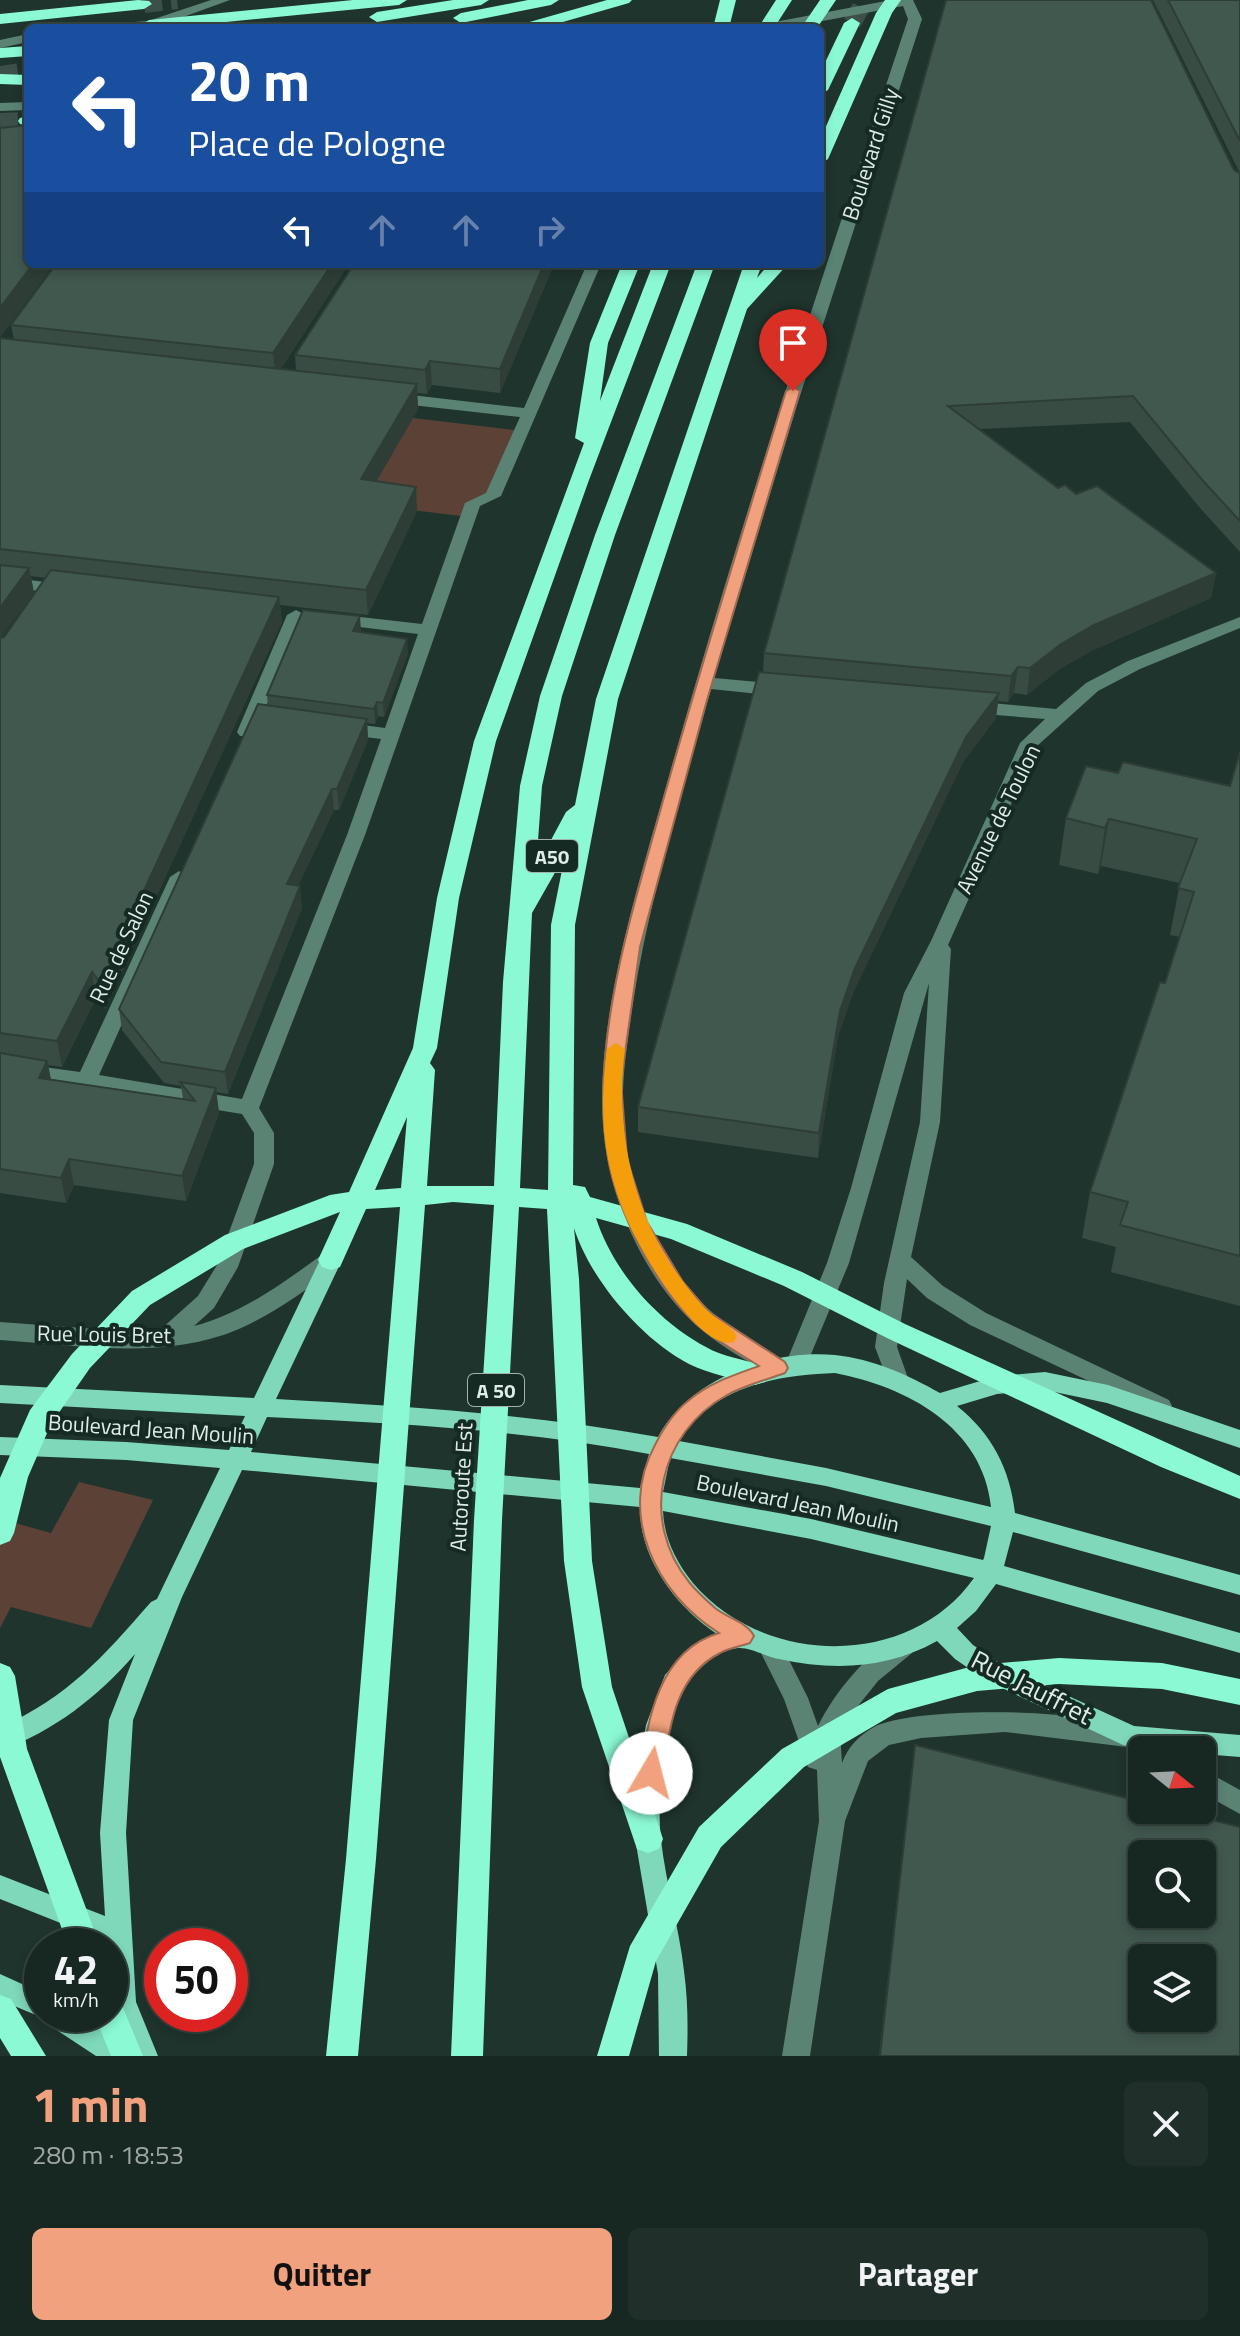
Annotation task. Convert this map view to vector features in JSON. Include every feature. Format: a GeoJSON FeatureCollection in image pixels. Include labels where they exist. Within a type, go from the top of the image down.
{"type":"FeatureCollection","features":[{"type":"Feature","properties":{"kind":"highway"},"geometry":{"type":"LineString","coordinates":[[0,18],[58,0]]}},
{"type":"Feature","properties":{"kind":"highway"},"geometry":{"type":"LineString","coordinates":[[159,24],[399,0]]}},
{"type":"Feature","properties":{"kind":"highway"},"geometry":{"type":"LineString","coordinates":[[316,24],[425,11],[481,0]]}},
{"type":"Feature","properties":{"kind":"highway"},"geometry":{"type":"LineString","coordinates":[[424,24],[551,0]]}},
{"type":"Feature","properties":{"kind":"highway"},"geometry":{"type":"LineString","coordinates":[[539,24],[624,0]]}},
{"type":"Feature","properties":{"kind":"highway"},"geometry":{"type":"LineString","coordinates":[[722,24],[728,0]]}},
{"type":"Feature","properties":{"kind":"highway"},"geometry":{"type":"LineString","coordinates":[[768,24],[784,0]]}},
{"type":"Feature","properties":{"kind":"highway"},"geometry":{"type":"LineString","coordinates":[[812,24],[828,0]]}},
{"type":"Feature","properties":{"kind":"highway"},"geometry":{"type":"LineString","coordinates":[[824,150],[884,13],[905,2]]}},
{"type":"Feature","properties":{"kind":"highway"},"geometry":{"type":"LineString","coordinates":[[0,18],[144,4]]}},
{"type":"Feature","properties":{"kind":"highway"},"geometry":{"type":"LineString","coordinates":[[511,24],[588,10]]}},
{"type":"Feature","properties":{"kind":"highway"},"geometry":{"type":"LineString","coordinates":[[824,82],[852,23]]}},
{"type":"Feature","properties":{"kind":"highway"},"geometry":{"type":"LineString","coordinates":[[0,53],[24,51]]}},
{"type":"Feature","properties":{"kind":"highway"},"geometry":{"type":"LineString","coordinates":[[0,79],[24,80]]}},
{"type":"Feature","properties":{"kind":"highway"},"geometry":{"type":"LineString","coordinates":[[0,94],[24,95]]}},
{"type":"Feature","properties":{"kind":"highway"},"geometry":{"type":"LineString","coordinates":[[579,480],[599,343],[629,268]]}},
{"type":"Feature","properties":{"kind":"highway"},"geometry":{"type":"LineString","coordinates":[[342,2056],[400,1375],[408,1227],[425,1048],[448,898],[485,741],[579,480],[660,268]]}},
{"type":"Feature","properties":{"kind":"highway"},"geometry":{"type":"LineString","coordinates":[[520,920],[531,786],[551,696],[605,535],[705,268]]}},
{"type":"Feature","properties":{"kind":"highway"},"geometry":{"type":"LineString","coordinates":[[648,1839],[597,1687],[578,1561],[568,1323],[560,1221],[563,925],[607,699],[752,268]]}},
{"type":"Feature","properties":{"kind":"highway"},"geometry":{"type":"LineString","coordinates":[[736,313],[775,268]]}},
{"type":"Feature","properties":{"kind":"highway","name":"Autoroute Est"},"geometry":{"type":"LineString","coordinates":[[467,2056],[488,1520],[520,920],[587,795]]}},
{"type":"Feature","properties":{"kind":"highway"},"geometry":{"type":"LineString","coordinates":[[331,1260],[425,1048]]}},
{"type":"Feature","properties":{"kind":"highway"},"geometry":{"type":"LineString","coordinates":[[561,1146],[588,1233],[607,1272],[664,1335],[700,1357],[776,1369]]}},
{"type":"Feature","properties":{"kind":"highway"},"geometry":{"type":"LineString","coordinates":[[0,1533],[14,1477],[40,1418],[81,1361],[141,1298],[234,1242],[339,1202],[453,1193],[568,1201],[678,1231],[793,1279],[896,1331],[1240,1488]]}},
{"type":"Feature","properties":{"kind":"highway"},"geometry":{"type":"LineString","coordinates":[[613,2056],[641,1956],[710,1837],[793,1758],[888,1702],[977,1678],[1059,1671],[1162,1676],[1240,1692]]}},
{"type":"Feature","properties":{"kind":"highway"},"geometry":{"type":"LineString","coordinates":[[0,1676],[12,1749],[77,1928]]}},
{"type":"Feature","properties":{"kind":"highway"},"geometry":{"type":"LineString","coordinates":[[0,2010],[30,2056]]}},
{"type":"Feature","properties":{"kind":"highway"},"geometry":{"type":"LineString","coordinates":[[117,2032],[127,2056]]}},
{"type":"Feature","properties":{"kind":"main road"},"geometry":{"type":"LineString","coordinates":[[118,1928],[113,1833],[121,1720],[170,1597],[331,1260]]}},
{"type":"Feature","properties":{"kind":"main road"},"geometry":{"type":"LineString","coordinates":[[866,1368],[897,1378],[940,1402],[971,1430],[993,1464],[1004,1502],[1003,1540],[989,1577],[963,1609],[940,1627],[903,1646],[852,1657],[770,1647],[743,1636],[709,1615],[682,1589],[662,1559],[652,1527],[649,1494],[656,1463],[671,1434],[693,1408],[721,1388],[776,1369],[866,1368]]}},
{"type":"Feature","properties":{"kind":"main road"},"geometry":{"type":"LineString","coordinates":[[940,1402],[997,1385],[1045,1381],[1108,1394],[1240,1439]]}},
{"type":"Feature","properties":{"kind":"main road","name":"Boulevard Jean Moulin"},"geometry":{"type":"LineString","coordinates":[[0,1394],[408,1415],[609,1437],[826,1477],[993,1517],[1240,1585]]}},
{"type":"Feature","properties":{"kind":"main road","name":"Boulevard Jean Moulin"},"geometry":{"type":"LineString","coordinates":[[0,1446],[141,1452],[618,1493],[826,1532],[975,1568],[1240,1643]]}},
{"type":"Feature","properties":{"kind":"main road"},"geometry":{"type":"LineString","coordinates":[[0,1740],[50,1716],[101,1676],[170,1597]]}},
{"type":"Feature","properties":{"kind":"main road","name":"Rue Jauffret"},"geometry":{"type":"LineString","coordinates":[[940,1627],[964,1652],[996,1674],[1128,1737]]}},
{"type":"Feature","properties":{"kind":"main road"},"geometry":{"type":"LineString","coordinates":[[673,2056],[676,2023],[659,1890],[648,1839],[649,1797],[661,1711],[683,1669],[714,1644],[743,1636]]}},
{"type":"Feature","properties":{"kind":"main road","name":"Rue Jauffret"},"geometry":{"type":"LineString","coordinates":[[1216,1746],[1240,1746]]}},
{"type":"Feature","properties":{"kind":"main road"},"geometry":{"type":"LineString","coordinates":[[0,1887],[105,1928]]}},
{"type":"Feature","properties":{"kind":"main road"},"geometry":{"type":"LineString","coordinates":[[0,1987],[24,1998]]}},
{"type":"Feature","properties":{"kind":"main road"},"geometry":{"type":"LineString","coordinates":[[128,2015],[144,2056]]}},
{"type":"Feature","properties":{"kind":"main road"},"geometry":{"type":"LineString","coordinates":[[83,2032],[120,2056]]}},
{"type":"Feature","properties":{"kind":"street"},"geometry":{"type":"LineString","coordinates":[[151,24],[184,6],[224,0]]}},
{"type":"Feature","properties":{"kind":"street"},"geometry":{"type":"LineString","coordinates":[[787,24],[905,2]]}},
{"type":"Feature","properties":{"kind":"street"},"geometry":{"type":"LineString","coordinates":[[806,24],[905,2]]}},
{"type":"Feature","properties":{"kind":"street","name":"Boulevard Gilly"},"geometry":{"type":"LineString","coordinates":[[776,1369],[702,1318],[676,1287],[638,1223],[618,1159],[612,1081],[631,947],[756,506],[915,19],[905,2]]}},
{"type":"Feature","properties":{"kind":"street"},"geometry":{"type":"LineString","coordinates":[[0,44],[24,39]]}},
{"type":"Feature","properties":{"kind":"street"},"geometry":{"type":"LineString","coordinates":[[0,107],[24,115]]}},
{"type":"Feature","properties":{"kind":"street"},"geometry":{"type":"LineString","coordinates":[[249,1108],[392,735],[426,630],[473,503],[493,496],[592,268]]}},
{"type":"Feature","properties":{"kind":"street"},"geometry":{"type":"LineString","coordinates":[[375,396],[529,413]]}},
{"type":"Feature","properties":{"kind":"street"},"geometry":{"type":"LineString","coordinates":[[0,581],[45,593],[80,591]]}},
{"type":"Feature","properties":{"kind":"street"},"geometry":{"type":"LineString","coordinates":[[240,744],[261,717],[288,614],[426,630]]}},
{"type":"Feature","properties":{"kind":"street","name":"Avenue de Toulon"},"geometry":{"type":"LineString","coordinates":[[776,1369],[843,1248],[914,993],[941,941],[1029,743],[1092,687],[1134,665],[1240,622]]}},
{"type":"Feature","properties":{"kind":"street"},"geometry":{"type":"LineString","coordinates":[[704,683],[794,691]]}},
{"type":"Feature","properties":{"kind":"street"},"geometry":{"type":"LineString","coordinates":[[950,705],[1060,715]]}},
{"type":"Feature","properties":{"kind":"street"},"geometry":{"type":"LineString","coordinates":[[315,725],[392,735]]}},
{"type":"Feature","properties":{"kind":"street","name":"Rue de Salon"},"geometry":{"type":"LineString","coordinates":[[86,1081],[189,857]]}},
{"type":"Feature","properties":{"kind":"street","name":"Avenue de Toulon"},"geometry":{"type":"LineString","coordinates":[[897,1378],[886,1347],[930,1122],[941,941]]}},
{"type":"Feature","properties":{"kind":"street"},"geometry":{"type":"LineString","coordinates":[[0,1068],[217,1100],[249,1108],[264,1133],[264,1164],[233,1252],[206,1302],[167,1337]]}},
{"type":"Feature","properties":{"kind":"street","name":"Rue Louis Bret"},"geometry":{"type":"LineString","coordinates":[[0,1331],[167,1337],[213,1330],[260,1310],[331,1260]]}},
{"type":"Feature","properties":{"kind":"street"},"geometry":{"type":"LineString","coordinates":[[901,1260],[935,1292],[978,1319],[1194,1422]]}},
{"type":"Feature","properties":{"kind":"street"},"geometry":{"type":"LineString","coordinates":[[796,2056],[832,1821],[828,1731],[837,1713],[869,1674],[903,1646]]}},
{"type":"Feature","properties":{"kind":"street"},"geometry":{"type":"LineString","coordinates":[[770,1647],[811,1735],[832,1821]]}},
{"type":"Feature","properties":{"kind":"street","name":"Rue Jauffret"},"geometry":{"type":"LineString","coordinates":[[832,1821],[858,1754],[883,1735],[921,1727],[1005,1721],[1128,1742]]}},
{"type":"Feature","properties":{"kind":"street"},"geometry":{"type":"LineString","coordinates":[[1216,1788],[1240,1803]]}},
{"type":"Feature","properties":{"kind":"shaded area"},"geometry":{"type":"Polygon","coordinates":[[[413,418],[522,431],[493,496],[473,503],[469,517],[363,504],[413,418]]]}},
{"type":"Feature","properties":{"kind":"shaded area"},"geometry":{"type":"Polygon","coordinates":[[[79,1482],[153,1500],[91,1628],[11,1607],[0,1628],[0,1519],[51,1533],[79,1482]]]}},
{"type":"Feature","properties":{"kind":"building"},"geometry":{"type":"Polygon","coordinates":[[[946,0],[1151,0],[1234,170],[1240,173],[1240,521],[1133,396],[948,406],[1058,488],[1065,485],[1076,494],[1097,486],[1216,573],[1094,625],[1061,644],[1030,668],[1018,667],[1011,676],[764,653],[946,0]]]}},
{"type":"Feature","properties":{"kind":"building"},"geometry":{"type":"Polygon","coordinates":[[[1168,0],[1240,0],[1240,141],[1168,0]]]}},
{"type":"Feature","properties":{"kind":"building"},"geometry":{"type":"Polygon","coordinates":[[[24,125],[24,268],[30,268],[0,308],[0,128],[24,125]]]}},
{"type":"Feature","properties":{"kind":"building"},"geometry":{"type":"Polygon","coordinates":[[[53,268],[329,268],[273,353],[11,325],[53,268]]]}},
{"type":"Feature","properties":{"kind":"building"},"geometry":{"type":"Polygon","coordinates":[[[351,268],[542,268],[500,369],[430,361],[425,370],[295,355],[351,268]]]}},
{"type":"Feature","properties":{"kind":"building"},"geometry":{"type":"Polygon","coordinates":[[[0,338],[417,384],[361,479],[416,487],[366,590],[0,549],[0,338]]]}},
{"type":"Feature","properties":{"kind":"building"},"geometry":{"type":"Polygon","coordinates":[[[0,565],[29,568],[0,608],[0,565]]]}},
{"type":"Feature","properties":{"kind":"building"},"geometry":{"type":"Polygon","coordinates":[[[51,570],[279,597],[101,984],[92,972],[57,1041],[0,1033],[0,638],[4,637],[51,570]]]}},
{"type":"Feature","properties":{"kind":"building"},"geometry":{"type":"Polygon","coordinates":[[[303,610],[360,616],[353,631],[407,639],[383,703],[377,702],[374,709],[267,695],[303,610]]]}},
{"type":"Feature","properties":{"kind":"building"},"geometry":{"type":"Polygon","coordinates":[[[759,672],[999,693],[966,737],[855,968],[840,1011],[819,1133],[638,1107],[759,672]]]}},
{"type":"Feature","properties":{"kind":"building"},"geometry":{"type":"Polygon","coordinates":[[[258,704],[367,719],[337,789],[332,789],[287,884],[300,886],[225,1072],[161,1062],[119,1009],[258,704]]]}},
{"type":"Feature","properties":{"kind":"building"},"geometry":{"type":"Polygon","coordinates":[[[1240,752],[1240,1256],[1120,1225],[1128,1202],[1090,1192],[1160,982],[1165,983],[1194,892],[1178,888],[1197,839],[1109,819],[1105,828],[1066,818],[1086,766],[1118,773],[1123,762],[1230,786],[1240,752]]]}},
{"type":"Feature","properties":{"kind":"building"},"geometry":{"type":"Polygon","coordinates":[[[0,1053],[47,1061],[39,1078],[195,1101],[180,1082],[216,1088],[182,1176],[69,1159],[61,1178],[0,1169],[0,1053]]]}},
{"type":"Feature","properties":{"kind":"building"},"geometry":{"type":"Polygon","coordinates":[[[915,1745],[1128,1798],[1128,1824],[1216,1824],[1216,1821],[1240,1827],[1240,2056],[880,2056],[915,1745]]]}},
{"type":"Feature","properties":{"kind":"tunnel"},"geometry":{"type":"LineString","coordinates":[[144,4],[177,0]]}},
{"type":"Feature","properties":{"kind":"tunnel"},"geometry":{"type":"LineString","coordinates":[[852,23],[865,0]]}},
{"type":"Feature","properties":{"kind":"tunnel"},"geometry":{"type":"LineString","coordinates":[[0,75],[24,72]]}},
{"type":"Feature","properties":{"kind":"tunnel"},"geometry":{"type":"LineString","coordinates":[[0,122],[24,121]]}},
{"type":"Feature","properties":{"kind":"slow traffic"},"geometry":{"type":"LineString","coordinates":[[616,1049],[612,1081],[618,1159],[638,1223],[676,1287],[702,1318],[727,1336]]}},
{"type":"Feature","properties":{"kind":"route"},"geometry":{"type":"LineString","coordinates":[[651,1773],[661,1711],[683,1669],[714,1644],[743,1636],[709,1615],[682,1589],[662,1559],[652,1527],[649,1494],[656,1463],[671,1434],[693,1408],[721,1388],[777,1368],[702,1318],[676,1287],[638,1223],[618,1159],[612,1081],[631,947],[699,700],[793,391]]}}]}
